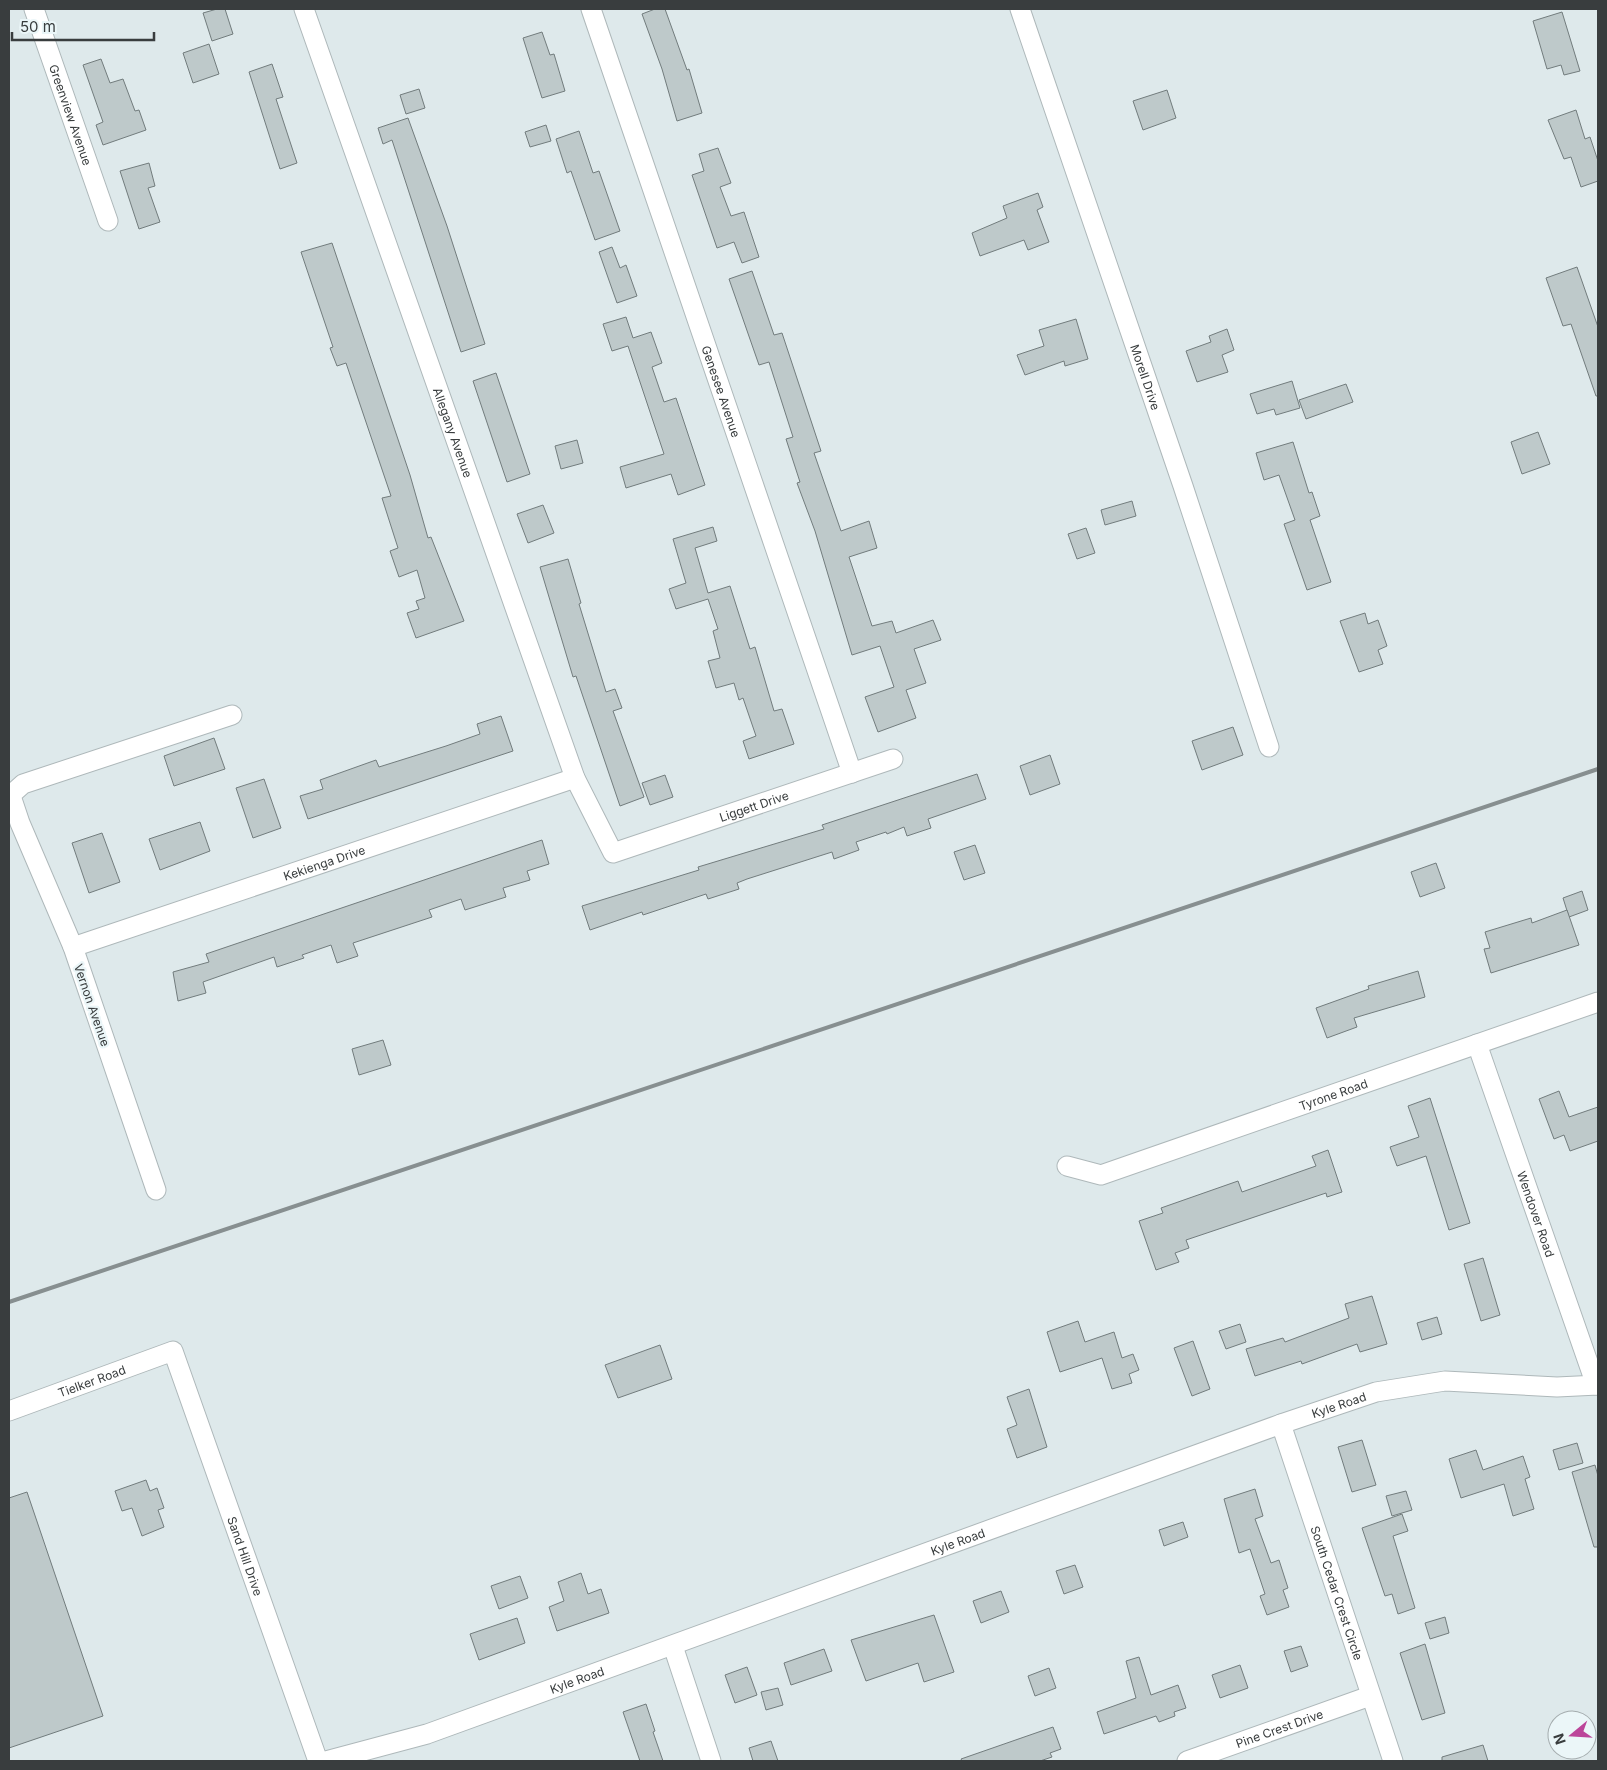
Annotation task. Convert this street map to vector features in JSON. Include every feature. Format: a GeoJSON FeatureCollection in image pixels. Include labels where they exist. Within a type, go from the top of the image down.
{"type":"FeatureCollection","features":[{"type":"Feature","properties":{"kind":"street","name":"Greenview Avenue"},"geometry":{"type":"LineString","coordinates":[[34,9],[108,221]]}},
{"type":"Feature","properties":{"kind":"street","name":"Allegany Avenue"},"geometry":{"type":"LineString","coordinates":[[304,9],[575,778],[613,852]]}},
{"type":"Feature","properties":{"kind":"street","name":"Genesee Avenue"},"geometry":{"type":"LineString","coordinates":[[591,9],[852,773]]}},
{"type":"Feature","properties":{"kind":"street","name":"Morell Drive"},"geometry":{"type":"LineString","coordinates":[[1020,9],[1183,486],[1269,747]]}},
{"type":"Feature","properties":{"kind":"street","name":"Vernon Avenue"},"geometry":{"type":"LineString","coordinates":[[156,1190],[72,947],[14,825],[12,799],[13,793],[22,784],[232,715]]}},
{"type":"Feature","properties":{"kind":"street","name":"Liggett Drive"},"geometry":{"type":"LineString","coordinates":[[613,852],[893,759]]}},
{"type":"Feature","properties":{"kind":"street","name":"Kekienga Drive"},"geometry":{"type":"LineString","coordinates":[[72,947],[575,778]]}},
{"type":"Feature","properties":{"kind":"street","name":"Tyrone Road"},"geometry":{"type":"LineString","coordinates":[[1067,1166],[1102,1175],[1598,1002]]}},
{"type":"Feature","properties":{"kind":"street","name":"Wendover Road"},"geometry":{"type":"LineString","coordinates":[[1477,1044],[1597,1385]]}},
{"type":"Feature","properties":{"kind":"street","name":"Tielker Road"},"geometry":{"type":"LineString","coordinates":[[9,1411],[173,1351]]}},
{"type":"Feature","properties":{"kind":"street","name":"Sand Hill Drive"},"geometry":{"type":"LineString","coordinates":[[173,1351],[318,1761]]}},
{"type":"Feature","properties":{"kind":"street","name":"Kyle Road"},"geometry":{"type":"LineString","coordinates":[[326,1761],[427,1734],[1281,1424],[1376,1392],[1445,1381],[1557,1387],[1597,1385]]}},
{"type":"Feature","properties":{"kind":"street","name":"South Cedar Crest Circle"},"geometry":{"type":"LineString","coordinates":[[1281,1424],[1393,1761]]}},
{"type":"Feature","properties":{"kind":"street"},"geometry":{"type":"LineString","coordinates":[[673,1646],[711,1761]]}},
{"type":"Feature","properties":{"kind":"street","name":"Pine Crest Drive"},"geometry":{"type":"LineString","coordinates":[[1187,1761],[1370,1696]]}},
{"type":"Feature","properties":{"kind":"building"},"geometry":{"type":"Polygon","coordinates":[[[225,9],[233,34],[212,41],[203,13],[225,9]]]}},
{"type":"Feature","properties":{"kind":"building"},"geometry":{"type":"Polygon","coordinates":[[[655,9],[665,9],[687,70],[689,69],[702,113],[677,121],[662,69],[642,14],[655,9]]]}},
{"type":"Feature","properties":{"kind":"building"},"geometry":{"type":"Polygon","coordinates":[[[1562,12],[1580,71],[1564,75],[1561,65],[1547,69],[1533,21],[1562,12]]]}},
{"type":"Feature","properties":{"kind":"building"},"geometry":{"type":"Polygon","coordinates":[[[542,32],[550,55],[554,54],[565,91],[542,98],[523,38],[542,32]]]}},
{"type":"Feature","properties":{"kind":"building"},"geometry":{"type":"Polygon","coordinates":[[[209,44],[219,74],[193,83],[183,53],[209,44]]]}},
{"type":"Feature","properties":{"kind":"building"},"geometry":{"type":"Polygon","coordinates":[[[101,59],[110,83],[123,79],[135,111],[139,110],[146,130],[103,145],[96,125],[103,122],[83,65],[101,59]]]}},
{"type":"Feature","properties":{"kind":"building"},"geometry":{"type":"Polygon","coordinates":[[[272,64],[283,97],[276,99],[297,163],[280,169],[249,72],[272,64]]]}},
{"type":"Feature","properties":{"kind":"building"},"geometry":{"type":"Polygon","coordinates":[[[419,89],[425,108],[406,114],[400,95],[419,89]]]}},
{"type":"Feature","properties":{"kind":"building"},"geometry":{"type":"Polygon","coordinates":[[[1167,90],[1176,118],[1143,130],[1133,101],[1167,90]]]}},
{"type":"Feature","properties":{"kind":"building"},"geometry":{"type":"Polygon","coordinates":[[[1576,110],[1585,139],[1590,137],[1598,161],[1598,181],[1581,187],[1571,157],[1564,159],[1548,120],[1576,110]]]}},
{"type":"Feature","properties":{"kind":"building"},"geometry":{"type":"Polygon","coordinates":[[[408,118],[447,226],[485,344],[461,352],[392,140],[383,144],[378,128],[408,118]]]}},
{"type":"Feature","properties":{"kind":"building"},"geometry":{"type":"Polygon","coordinates":[[[546,125],[551,141],[530,147],[525,132],[546,125]]]}},
{"type":"Feature","properties":{"kind":"building"},"geometry":{"type":"Polygon","coordinates":[[[579,131],[593,173],[599,171],[620,231],[595,240],[571,171],[567,173],[556,139],[579,131]]]}},
{"type":"Feature","properties":{"kind":"building"},"geometry":{"type":"Polygon","coordinates":[[[718,148],[731,183],[720,187],[731,216],[744,212],[759,257],[742,263],[734,242],[717,248],[692,175],[704,171],[699,154],[718,148]]]}},
{"type":"Feature","properties":{"kind":"building"},"geometry":{"type":"Polygon","coordinates":[[[149,163],[155,186],[148,188],[160,222],[139,229],[120,171],[149,163]]]}},
{"type":"Feature","properties":{"kind":"building"},"geometry":{"type":"Polygon","coordinates":[[[1038,193],[1043,207],[1037,210],[1049,242],[1028,250],[1024,240],[980,256],[972,233],[1007,218],[1003,206],[1038,193]]]}},
{"type":"Feature","properties":{"kind":"building"},"geometry":{"type":"Polygon","coordinates":[[[332,243],[410,475],[428,538],[431,537],[464,621],[416,638],[407,613],[419,609],[416,601],[425,598],[417,570],[399,577],[390,551],[398,548],[382,498],[391,496],[346,363],[337,366],[330,348],[333,347],[301,252],[332,243]]]}},
{"type":"Feature","properties":{"kind":"building"},"geometry":{"type":"Polygon","coordinates":[[[612,247],[620,268],[626,265],[637,296],[617,303],[599,252],[612,247]]]}},
{"type":"Feature","properties":{"kind":"building"},"geometry":{"type":"Polygon","coordinates":[[[1577,267],[1598,327],[1598,396],[1596,396],[1571,324],[1563,326],[1546,278],[1577,267]]]}},
{"type":"Feature","properties":{"kind":"building"},"geometry":{"type":"Polygon","coordinates":[[[752,271],[774,335],[782,333],[821,451],[814,453],[841,531],[869,521],[877,548],[849,557],[872,626],[892,621],[896,633],[933,620],[941,640],[914,649],[926,683],[906,690],[916,718],[878,732],[865,697],[894,687],[880,646],[852,655],[815,531],[797,483],[800,482],[786,439],[793,437],[769,362],[759,365],[729,279],[752,271]]]}},
{"type":"Feature","properties":{"kind":"building"},"geometry":{"type":"Polygon","coordinates":[[[626,317],[633,338],[651,332],[662,363],[652,367],[664,402],[676,398],[705,485],[678,495],[671,474],[626,488],[620,467],[664,454],[628,346],[612,351],[603,324],[626,317]]]}},
{"type":"Feature","properties":{"kind":"building"},"geometry":{"type":"Polygon","coordinates":[[[1076,319],[1088,359],[1065,366],[1064,361],[1025,375],[1017,355],[1044,346],[1039,330],[1076,319]]]}},
{"type":"Feature","properties":{"kind":"building"},"geometry":{"type":"Polygon","coordinates":[[[1227,329],[1234,350],[1222,355],[1228,372],[1197,382],[1186,351],[1211,342],[1209,336],[1227,329]]]}},
{"type":"Feature","properties":{"kind":"building"},"geometry":{"type":"Polygon","coordinates":[[[496,373],[530,474],[507,482],[473,381],[496,373]]]}},
{"type":"Feature","properties":{"kind":"building"},"geometry":{"type":"Polygon","coordinates":[[[1292,381],[1300,408],[1276,415],[1274,409],[1257,414],[1250,394],[1292,381]]]}},
{"type":"Feature","properties":{"kind":"building"},"geometry":{"type":"Polygon","coordinates":[[[1346,384],[1353,402],[1306,419],[1299,400],[1346,384]]]}},
{"type":"Feature","properties":{"kind":"building"},"geometry":{"type":"Polygon","coordinates":[[[1538,432],[1550,464],[1522,474],[1511,442],[1538,432]]]}},
{"type":"Feature","properties":{"kind":"building"},"geometry":{"type":"Polygon","coordinates":[[[577,440],[583,463],[561,469],[555,446],[577,440]]]}},
{"type":"Feature","properties":{"kind":"building"},"geometry":{"type":"Polygon","coordinates":[[[1293,442],[1309,493],[1312,492],[1320,516],[1310,520],[1331,582],[1307,590],[1284,524],[1295,520],[1279,475],[1264,480],[1256,453],[1293,442]]]}},
{"type":"Feature","properties":{"kind":"building"},"geometry":{"type":"Polygon","coordinates":[[[1132,501],[1136,516],[1105,525],[1101,510],[1132,501]]]}},
{"type":"Feature","properties":{"kind":"building"},"geometry":{"type":"Polygon","coordinates":[[[543,505],[554,533],[528,543],[517,514],[543,505]]]}},
{"type":"Feature","properties":{"kind":"building"},"geometry":{"type":"Polygon","coordinates":[[[713,527],[717,541],[695,548],[708,593],[730,586],[750,649],[755,647],[774,711],[782,709],[794,744],[749,759],[743,741],[756,736],[743,698],[739,700],[734,683],[716,688],[708,661],[720,658],[713,631],[718,629],[708,599],[676,609],[669,589],[686,583],[673,539],[713,527]]]}},
{"type":"Feature","properties":{"kind":"building"},"geometry":{"type":"Polygon","coordinates":[[[1086,528],[1095,553],[1077,559],[1068,534],[1086,528]]]}},
{"type":"Feature","properties":{"kind":"building"},"geometry":{"type":"Polygon","coordinates":[[[568,559],[581,603],[579,604],[606,692],[615,689],[622,708],[613,711],[644,797],[620,806],[576,676],[573,677],[540,567],[568,559]]]}},
{"type":"Feature","properties":{"kind":"building"},"geometry":{"type":"Polygon","coordinates":[[[1365,613],[1368,624],[1378,620],[1387,646],[1378,650],[1383,664],[1359,672],[1340,621],[1365,613]]]}},
{"type":"Feature","properties":{"kind":"building"},"geometry":{"type":"Polygon","coordinates":[[[501,716],[513,751],[308,819],[300,796],[323,789],[320,780],[376,760],[379,767],[480,734],[477,724],[501,716]]]}},
{"type":"Feature","properties":{"kind":"building"},"geometry":{"type":"Polygon","coordinates":[[[1233,727],[1243,755],[1202,770],[1192,741],[1233,727]]]}},
{"type":"Feature","properties":{"kind":"building"},"geometry":{"type":"Polygon","coordinates":[[[214,738],[225,769],[174,786],[164,756],[214,738]]]}},
{"type":"Feature","properties":{"kind":"building"},"geometry":{"type":"Polygon","coordinates":[[[1050,755],[1060,784],[1030,795],[1020,766],[1050,755]]]}},
{"type":"Feature","properties":{"kind":"building"},"geometry":{"type":"Polygon","coordinates":[[[977,774],[986,799],[928,819],[931,828],[907,836],[904,827],[887,834],[886,832],[856,842],[859,850],[834,859],[832,852],[747,879],[737,883],[739,889],[708,899],[706,894],[643,915],[642,912],[590,930],[582,906],[699,870],[698,867],[824,829],[822,825],[977,774]]]}},
{"type":"Feature","properties":{"kind":"building"},"geometry":{"type":"Polygon","coordinates":[[[665,775],[673,797],[650,805],[642,783],[665,775]]]}},
{"type":"Feature","properties":{"kind":"building"},"geometry":{"type":"Polygon","coordinates":[[[264,779],[281,828],[253,838],[236,788],[264,779]]]}},
{"type":"Feature","properties":{"kind":"building"},"geometry":{"type":"Polygon","coordinates":[[[200,822],[210,851],[160,870],[149,839],[200,822]]]}},
{"type":"Feature","properties":{"kind":"building"},"geometry":{"type":"Polygon","coordinates":[[[102,833],[120,882],[89,893],[72,843],[102,833]]]}},
{"type":"Feature","properties":{"kind":"building"},"geometry":{"type":"Polygon","coordinates":[[[542,840],[549,864],[527,871],[530,880],[503,888],[506,897],[465,910],[461,899],[429,910],[432,917],[353,943],[358,956],[337,963],[331,945],[302,955],[304,958],[277,967],[274,957],[203,982],[206,993],[178,1001],[173,972],[209,962],[206,954],[542,840]]]}},
{"type":"Feature","properties":{"kind":"building"},"geometry":{"type":"Polygon","coordinates":[[[975,845],[985,873],[964,880],[954,852],[975,845]]]}},
{"type":"Feature","properties":{"kind":"building"},"geometry":{"type":"Polygon","coordinates":[[[1436,863],[1445,888],[1420,897],[1411,872],[1436,863]]]}},
{"type":"Feature","properties":{"kind":"building"},"geometry":{"type":"Polygon","coordinates":[[[1582,891],[1588,910],[1569,917],[1563,898],[1582,891]]]}},
{"type":"Feature","properties":{"kind":"building"},"geometry":{"type":"Polygon","coordinates":[[[1567,910],[1579,945],[1491,973],[1484,949],[1490,948],[1485,932],[1531,918],[1532,923],[1567,910]]]}},
{"type":"Feature","properties":{"kind":"building"},"geometry":{"type":"Polygon","coordinates":[[[1418,971],[1425,997],[1354,1018],[1357,1027],[1327,1038],[1316,1008],[1369,989],[1368,986],[1418,971]]]}},
{"type":"Feature","properties":{"kind":"building"},"geometry":{"type":"Polygon","coordinates":[[[383,1040],[391,1065],[359,1075],[352,1049],[383,1040]]]}},
{"type":"Feature","properties":{"kind":"building"},"geometry":{"type":"Polygon","coordinates":[[[1559,1091],[1569,1117],[1598,1107],[1598,1141],[1570,1151],[1564,1135],[1554,1139],[1539,1099],[1559,1091]]]}},
{"type":"Feature","properties":{"kind":"building"},"geometry":{"type":"Polygon","coordinates":[[[1430,1098],[1470,1223],[1449,1230],[1426,1156],[1397,1166],[1390,1147],[1419,1137],[1408,1106],[1430,1098]]]}},
{"type":"Feature","properties":{"kind":"building"},"geometry":{"type":"Polygon","coordinates":[[[1328,1150],[1342,1192],[1327,1197],[1326,1193],[1186,1240],[1189,1248],[1175,1253],[1179,1262],[1156,1270],[1139,1221],[1163,1213],[1161,1208],[1238,1181],[1242,1192],[1316,1166],[1312,1156],[1328,1150]]]}},
{"type":"Feature","properties":{"kind":"building"},"geometry":{"type":"Polygon","coordinates":[[[1483,1258],[1500,1315],[1481,1321],[1464,1264],[1483,1258]]]}},
{"type":"Feature","properties":{"kind":"building"},"geometry":{"type":"Polygon","coordinates":[[[1372,1296],[1387,1344],[1360,1352],[1357,1344],[1302,1364],[1301,1361],[1255,1376],[1246,1349],[1283,1338],[1285,1342],[1349,1318],[1345,1304],[1372,1296]]]}},
{"type":"Feature","properties":{"kind":"building"},"geometry":{"type":"Polygon","coordinates":[[[1437,1317],[1442,1334],[1422,1340],[1417,1323],[1437,1317]]]}},
{"type":"Feature","properties":{"kind":"building"},"geometry":{"type":"Polygon","coordinates":[[[1078,1321],[1085,1342],[1114,1332],[1122,1358],[1133,1354],[1139,1370],[1129,1374],[1132,1383],[1112,1389],[1102,1358],[1060,1372],[1047,1332],[1078,1321]]]}},
{"type":"Feature","properties":{"kind":"building"},"geometry":{"type":"Polygon","coordinates":[[[1240,1324],[1246,1342],[1226,1349],[1219,1331],[1240,1324]]]}},
{"type":"Feature","properties":{"kind":"building"},"geometry":{"type":"Polygon","coordinates":[[[1193,1341],[1210,1389],[1192,1396],[1174,1348],[1193,1341]]]}},
{"type":"Feature","properties":{"kind":"building"},"geometry":{"type":"Polygon","coordinates":[[[660,1345],[672,1379],[618,1398],[605,1365],[660,1345]]]}},
{"type":"Feature","properties":{"kind":"building"},"geometry":{"type":"Polygon","coordinates":[[[1029,1389],[1047,1447],[1017,1458],[1007,1429],[1017,1425],[1007,1397],[1029,1389]]]}},
{"type":"Feature","properties":{"kind":"building"},"geometry":{"type":"Polygon","coordinates":[[[1362,1440],[1376,1485],[1352,1492],[1338,1447],[1362,1440]]]}},
{"type":"Feature","properties":{"kind":"building"},"geometry":{"type":"Polygon","coordinates":[[[1577,1443],[1583,1463],[1559,1470],[1553,1450],[1577,1443]]]}},
{"type":"Feature","properties":{"kind":"building"},"geometry":{"type":"Polygon","coordinates":[[[1476,1450],[1483,1470],[1523,1456],[1530,1477],[1525,1479],[1534,1509],[1513,1516],[1504,1484],[1461,1498],[1449,1459],[1476,1450]]]}},
{"type":"Feature","properties":{"kind":"building"},"geometry":{"type":"Polygon","coordinates":[[[1595,1465],[1598,1476],[1598,1547],[1594,1547],[1572,1472],[1595,1465]]]}},
{"type":"Feature","properties":{"kind":"building"},"geometry":{"type":"Polygon","coordinates":[[[146,1480],[150,1491],[157,1488],[164,1508],[158,1510],[164,1527],[142,1536],[132,1508],[122,1511],[115,1491],[146,1480]]]}},
{"type":"Feature","properties":{"kind":"building"},"geometry":{"type":"Polygon","coordinates":[[[1255,1489],[1263,1516],[1255,1519],[1271,1563],[1279,1560],[1288,1588],[1283,1590],[1289,1607],[1267,1615],[1260,1596],[1265,1594],[1250,1549],[1239,1553],[1224,1499],[1255,1489]]]}},
{"type":"Feature","properties":{"kind":"building"},"geometry":{"type":"Polygon","coordinates":[[[1406,1491],[1412,1510],[1392,1516],[1386,1496],[1406,1491]]]}},
{"type":"Feature","properties":{"kind":"building"},"geometry":{"type":"Polygon","coordinates":[[[27,1492],[103,1716],[9,1748],[9,1498],[27,1492]]]}},
{"type":"Feature","properties":{"kind":"building"},"geometry":{"type":"Polygon","coordinates":[[[1402,1514],[1408,1531],[1393,1536],[1415,1608],[1398,1614],[1392,1594],[1385,1596],[1362,1528],[1402,1514]]]}},
{"type":"Feature","properties":{"kind":"building"},"geometry":{"type":"Polygon","coordinates":[[[1183,1522],[1188,1537],[1164,1546],[1159,1530],[1183,1522]]]}},
{"type":"Feature","properties":{"kind":"building"},"geometry":{"type":"Polygon","coordinates":[[[1075,1565],[1083,1587],[1064,1594],[1056,1571],[1075,1565]]]}},
{"type":"Feature","properties":{"kind":"building"},"geometry":{"type":"Polygon","coordinates":[[[581,1573],[588,1594],[601,1589],[609,1613],[557,1631],[549,1607],[564,1601],[558,1582],[581,1573]]]}},
{"type":"Feature","properties":{"kind":"building"},"geometry":{"type":"Polygon","coordinates":[[[520,1576],[528,1598],[499,1609],[491,1586],[520,1576]]]}},
{"type":"Feature","properties":{"kind":"building"},"geometry":{"type":"Polygon","coordinates":[[[1001,1591],[1009,1612],[981,1623],[973,1601],[1001,1591]]]}},
{"type":"Feature","properties":{"kind":"building"},"geometry":{"type":"Polygon","coordinates":[[[934,1615],[954,1672],[924,1682],[918,1663],[866,1681],[851,1640],[934,1615]]]}},
{"type":"Feature","properties":{"kind":"building"},"geometry":{"type":"Polygon","coordinates":[[[1445,1617],[1449,1633],[1430,1639],[1425,1623],[1445,1617]]]}},
{"type":"Feature","properties":{"kind":"building"},"geometry":{"type":"Polygon","coordinates":[[[517,1618],[525,1643],[479,1660],[470,1634],[517,1618]]]}},
{"type":"Feature","properties":{"kind":"building"},"geometry":{"type":"Polygon","coordinates":[[[1425,1644],[1445,1713],[1422,1720],[1400,1653],[1425,1644]]]}},
{"type":"Feature","properties":{"kind":"building"},"geometry":{"type":"Polygon","coordinates":[[[1301,1646],[1308,1666],[1291,1672],[1284,1651],[1301,1646]]]}},
{"type":"Feature","properties":{"kind":"building"},"geometry":{"type":"Polygon","coordinates":[[[824,1649],[832,1671],[791,1685],[784,1663],[824,1649]]]}},
{"type":"Feature","properties":{"kind":"building"},"geometry":{"type":"Polygon","coordinates":[[[1139,1657],[1151,1695],[1178,1685],[1186,1708],[1174,1712],[1175,1716],[1159,1722],[1156,1716],[1104,1734],[1097,1712],[1136,1698],[1126,1661],[1139,1657]]]}},
{"type":"Feature","properties":{"kind":"building"},"geometry":{"type":"Polygon","coordinates":[[[1240,1665],[1248,1688],[1220,1698],[1212,1675],[1240,1665]]]}},
{"type":"Feature","properties":{"kind":"building"},"geometry":{"type":"Polygon","coordinates":[[[747,1667],[757,1695],[735,1703],[725,1675],[747,1667]]]}},
{"type":"Feature","properties":{"kind":"building"},"geometry":{"type":"Polygon","coordinates":[[[1049,1668],[1056,1688],[1035,1696],[1028,1676],[1049,1668]]]}},
{"type":"Feature","properties":{"kind":"building"},"geometry":{"type":"Polygon","coordinates":[[[778,1688],[783,1705],[766,1710],[761,1692],[778,1688]]]}},
{"type":"Feature","properties":{"kind":"building"},"geometry":{"type":"Polygon","coordinates":[[[646,1704],[663,1761],[640,1761],[623,1712],[646,1704]]]}},
{"type":"Feature","properties":{"kind":"building"},"geometry":{"type":"Polygon","coordinates":[[[1053,1727],[1061,1749],[1050,1753],[1052,1757],[1040,1761],[962,1761],[961,1759],[1053,1727]]]}},
{"type":"Feature","properties":{"kind":"building"},"geometry":{"type":"Polygon","coordinates":[[[771,1741],[778,1761],[753,1761],[749,1748],[771,1741]]]}},
{"type":"Feature","properties":{"kind":"building"},"geometry":{"type":"Polygon","coordinates":[[[1483,1745],[1488,1761],[1442,1761],[1442,1757],[1483,1745]]]}},
{"type":"Feature","properties":{"kind":"railway"},"geometry":{"type":"LineString","coordinates":[[9,1302],[1598,769]]}}]}
